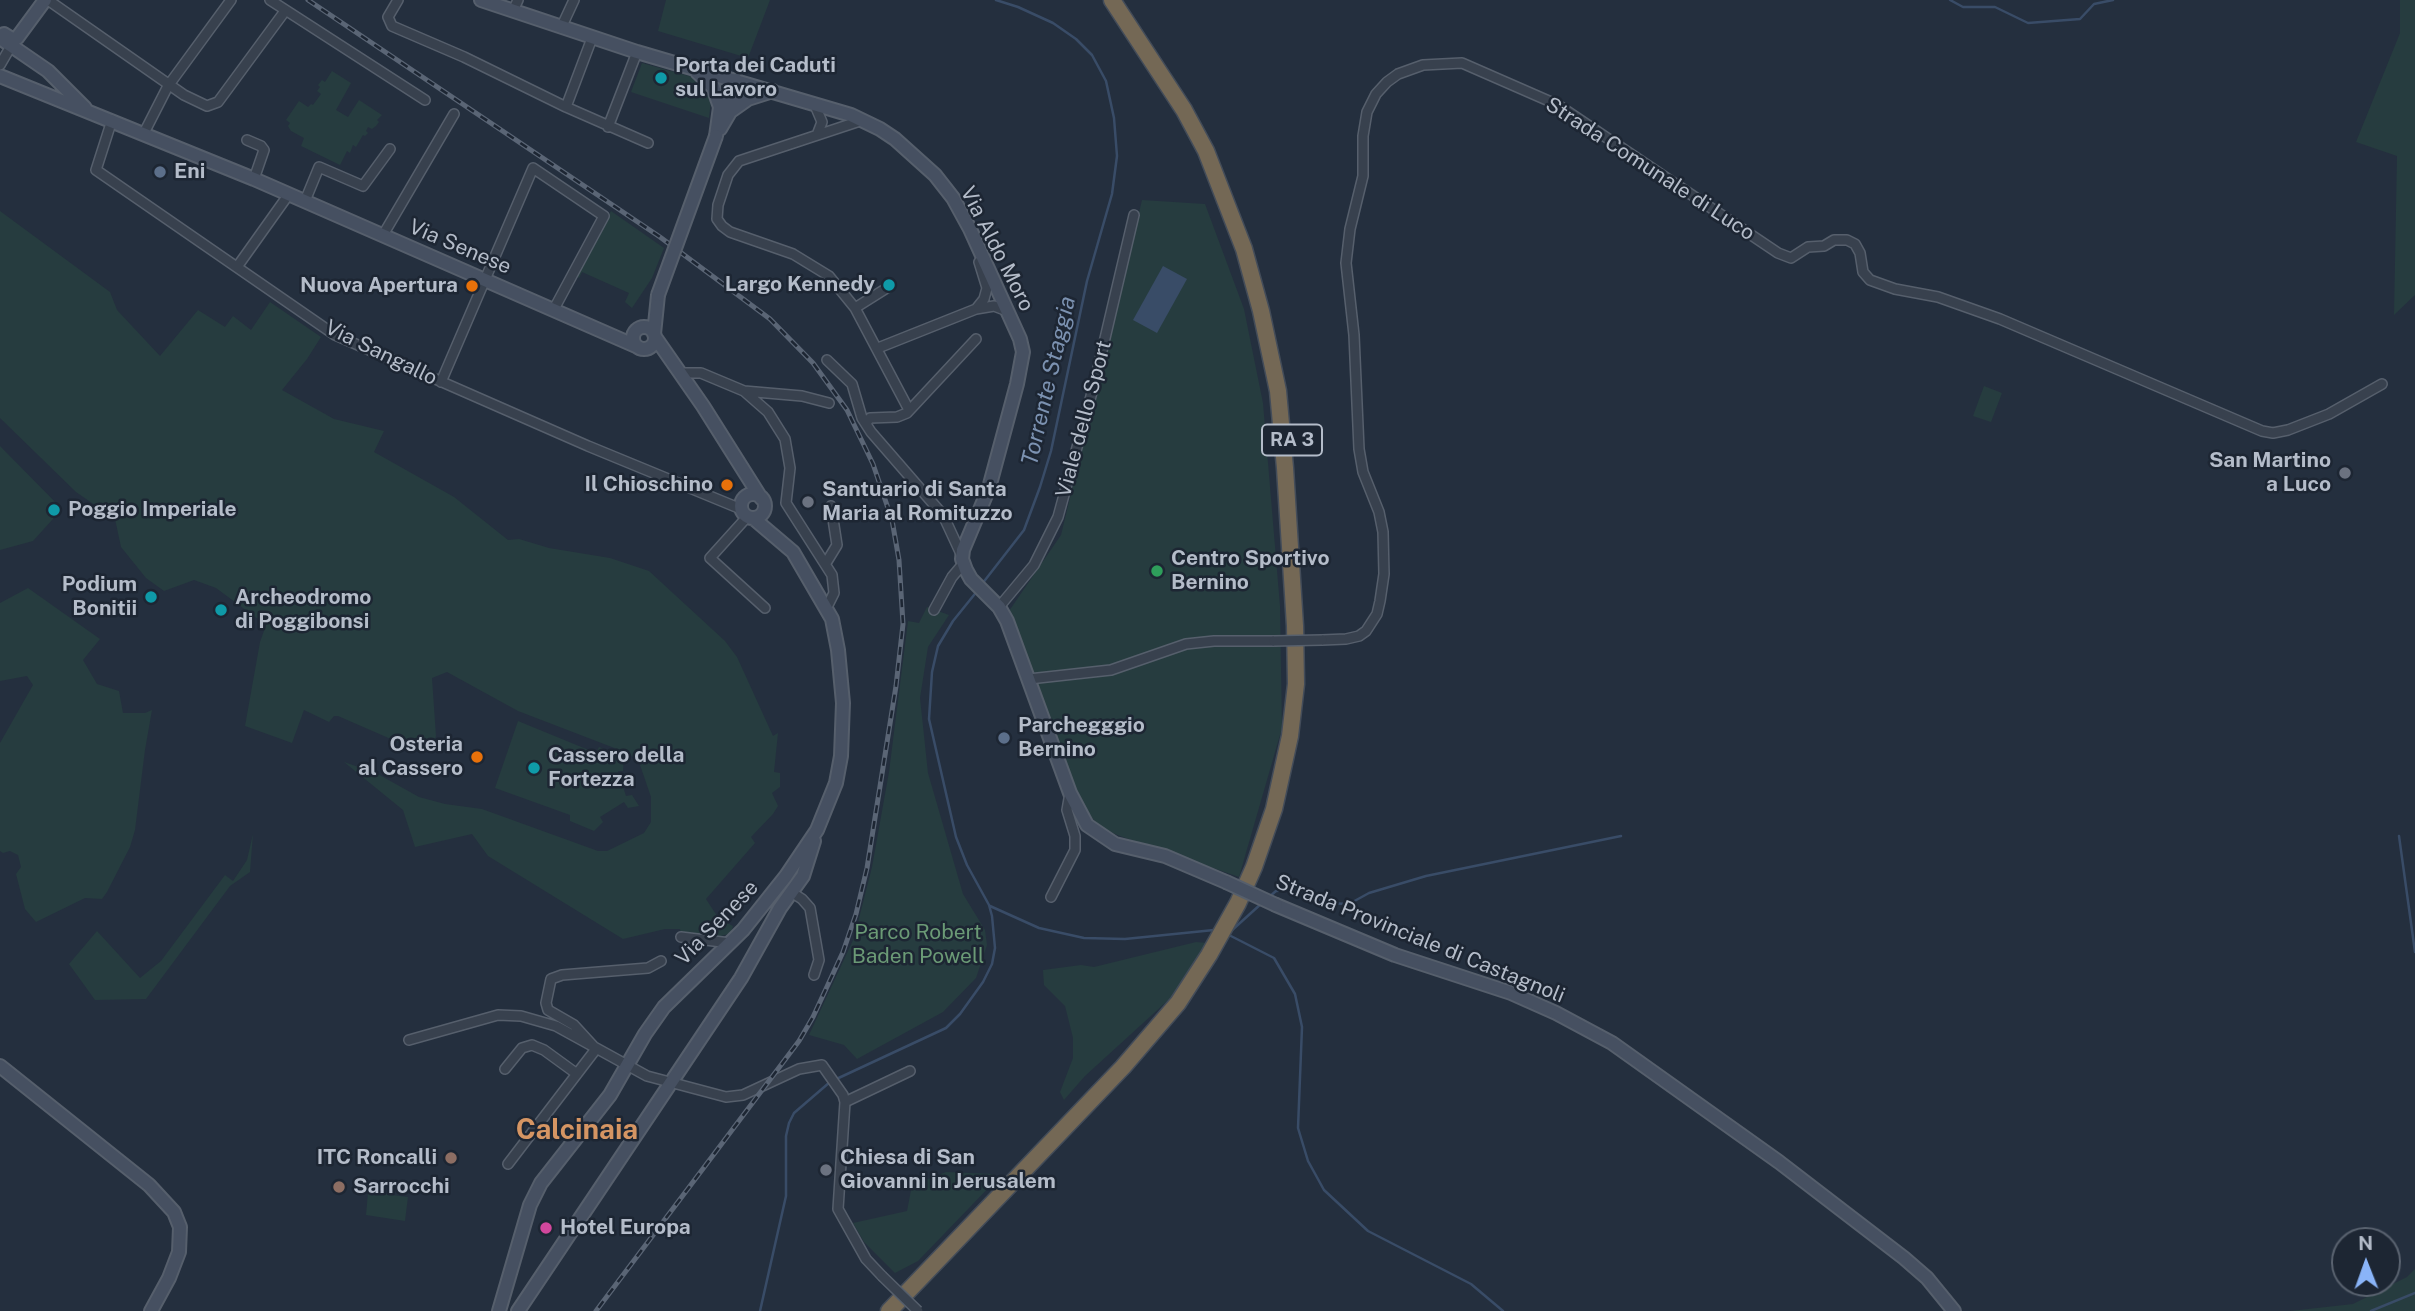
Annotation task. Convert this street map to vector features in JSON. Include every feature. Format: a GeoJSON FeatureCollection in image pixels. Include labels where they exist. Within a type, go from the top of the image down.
{"type":"FeatureCollection","features":[{"type":"Feature","properties":{"kind":"highway","name":"RA 3"},"geometry":{"type":"LineString","coordinates":[[1112,0],[1184,110],[1219,183],[1244,249],[1278,391],[1294,613],[1296,684],[1290,736],[1274,809],[1242,905]]}},
{"type":"Feature","properties":{"kind":"highway","name":"RA 3"},"geometry":{"type":"LineString","coordinates":[[902,1311],[1132,1072],[1186,1009],[1242,905],[1282,813],[1299,739],[1305,684],[1306,625],[1287,390],[1270,311],[1253,248],[1231,188],[1193,107],[1125,0]]}},
{"type":"Feature","properties":{"kind":"highway","name":"RA 3"},"geometry":{"type":"LineString","coordinates":[[889,1311],[1123,1067],[1214,957]]}},
{"type":"Feature","properties":{"kind":"main road"},"geometry":{"type":"LineString","coordinates":[[0,31],[12,39],[18,38],[47,0]]}},
{"type":"Feature","properties":{"kind":"main road","name":"Via Aldo Moro"},"geometry":{"type":"LineString","coordinates":[[481,0],[515,6],[561,28],[863,120],[904,146],[929,168],[959,208],[1022,343],[1021,366],[986,499],[963,560]]}},
{"type":"Feature","properties":{"kind":"main road"},"geometry":{"type":"LineString","coordinates":[[5,42],[48,71],[88,110]]}},
{"type":"Feature","properties":{"kind":"main road"},"geometry":{"type":"LineString","coordinates":[[691,67],[713,87],[725,109]]}},
{"type":"Feature","properties":{"kind":"main road"},"geometry":{"type":"LineString","coordinates":[[42,93],[51,93],[55,89],[48,71]]}},
{"type":"Feature","properties":{"kind":"main road","name":"Via Senese"},"geometry":{"type":"LineString","coordinates":[[0,76],[254,179],[600,329],[641,348],[680,373]]}},
{"type":"Feature","properties":{"kind":"main road"},"geometry":{"type":"LineString","coordinates":[[658,295],[654,344],[641,348],[633,339],[658,295],[736,80]]}},
{"type":"Feature","properties":{"kind":"main road"},"geometry":{"type":"LineString","coordinates":[[725,109],[773,91]]}},
{"type":"Feature","properties":{"kind":"main road","name":"Via Senese"},"geometry":{"type":"LineString","coordinates":[[600,329],[616,333],[639,329]]}},
{"type":"Feature","properties":{"kind":"main road"},"geometry":{"type":"LineString","coordinates":[[639,329],[651,330],[655,336]]}},
{"type":"Feature","properties":{"kind":"main road","name":"Via Senese"},"geometry":{"type":"LineString","coordinates":[[655,336],[761,498],[764,505],[751,514]]}},
{"type":"Feature","properties":{"kind":"main road","name":"Via Senese"},"geometry":{"type":"LineString","coordinates":[[499,1311],[535,1194],[603,1105],[649,1027],[671,998],[755,917],[788,873],[817,830],[838,775],[844,715],[834,625],[827,607],[797,558],[751,514],[742,501],[747,496],[745,470]]}},
{"type":"Feature","properties":{"kind":"main road"},"geometry":{"type":"LineString","coordinates":[[747,496],[755,495],[761,498]]}},
{"type":"Feature","properties":{"kind":"main road","name":"Strada Provinciale di Castagnoli"},"geometry":{"type":"LineString","coordinates":[[963,560],[971,579],[996,604],[1010,626],[1070,793],[1085,822],[1102,837],[1119,845],[1173,859],[1395,955],[1511,993],[1612,1043],[1779,1162],[1904,1258],[1927,1278],[1954,1311]]}},
{"type":"Feature","properties":{"kind":"main road"},"geometry":{"type":"LineString","coordinates":[[518,1311],[741,978],[800,880],[810,859],[817,830]]}},
{"type":"Feature","properties":{"kind":"main road"},"geometry":{"type":"LineString","coordinates":[[788,873],[797,872],[800,880]]}},
{"type":"Feature","properties":{"kind":"main road"},"geometry":{"type":"LineString","coordinates":[[0,1066],[149,1185],[174,1212],[180,1227],[179,1252],[174,1268],[151,1311]]}},
{"type":"Feature","properties":{"kind":"street"},"geometry":{"type":"LineString","coordinates":[[47,0],[204,106],[218,102],[285,11]]}},
{"type":"Feature","properties":{"kind":"street"},"geometry":{"type":"LineString","coordinates":[[144,133],[169,84],[231,0]]}},
{"type":"Feature","properties":{"kind":"street"},"geometry":{"type":"LineString","coordinates":[[270,0],[425,100]]}},
{"type":"Feature","properties":{"kind":"street"},"geometry":{"type":"LineString","coordinates":[[398,0],[388,17],[392,26],[648,143]]}},
{"type":"Feature","properties":{"kind":"street"},"geometry":{"type":"LineString","coordinates":[[561,28],[573,0]]}},
{"type":"Feature","properties":{"kind":"street"},"geometry":{"type":"LineString","coordinates":[[566,107],[592,38]]}},
{"type":"Feature","properties":{"kind":"street"},"geometry":{"type":"LineString","coordinates":[[0,65],[5,42]]}},
{"type":"Feature","properties":{"kind":"street"},"geometry":{"type":"LineString","coordinates":[[608,127],[637,52]]}},
{"type":"Feature","properties":{"kind":"street","name":"Strada Comunale di Luco"},"geometry":{"type":"LineString","coordinates":[[1028,678],[1111,670],[1172,648],[1196,643],[1346,639],[1366,631],[1377,614],[1384,574],[1383,532],[1379,512],[1363,472],[1359,449],[1354,335],[1346,263],[1350,229],[1363,176],[1363,136],[1367,112],[1376,94],[1387,82],[1398,74],[1423,65],[1462,63],[1558,105],[1778,253],[1791,258],[1808,247],[1824,246],[1834,240],[1847,240],[1855,244],[1860,253],[1863,272],[1870,280],[1895,289],[1938,297],[2000,319],[2262,431],[2273,433],[2288,430],[2329,414],[2382,384]]}},
{"type":"Feature","properties":{"kind":"street"},"geometry":{"type":"LineString","coordinates":[[814,103],[822,122],[817,135]]}},
{"type":"Feature","properties":{"kind":"street"},"geometry":{"type":"LineString","coordinates":[[383,235],[454,114]]}},
{"type":"Feature","properties":{"kind":"street","name":"Via Sangallo"},"geometry":{"type":"LineString","coordinates":[[112,120],[96,170],[335,335],[751,514]]}},
{"type":"Feature","properties":{"kind":"street"},"geometry":{"type":"LineString","coordinates":[[863,120],[750,156],[735,164],[723,188],[717,219],[730,232],[793,254],[818,267],[835,281],[855,308],[909,410]]}},
{"type":"Feature","properties":{"kind":"street"},"geometry":{"type":"LineString","coordinates":[[247,140],[264,150],[254,179]]}},
{"type":"Feature","properties":{"kind":"street"},"geometry":{"type":"LineString","coordinates":[[305,201],[319,167],[363,186],[390,149]]}},
{"type":"Feature","properties":{"kind":"street"},"geometry":{"type":"LineString","coordinates":[[441,382],[533,167],[604,216],[554,309]]}},
{"type":"Feature","properties":{"kind":"street"},"geometry":{"type":"LineString","coordinates":[[237,267],[289,194]]}},
{"type":"Feature","properties":{"kind":"street","name":"Viale dello Sport"},"geometry":{"type":"LineString","coordinates":[[996,604],[1034,565],[1058,517],[1091,398],[1134,215]]}},
{"type":"Feature","properties":{"kind":"street"},"geometry":{"type":"LineString","coordinates":[[976,309],[984,299],[987,288],[978,258],[977,244]]}},
{"type":"Feature","properties":{"kind":"street"},"geometry":{"type":"LineString","coordinates":[[855,308],[890,286]]}},
{"type":"Feature","properties":{"kind":"street"},"geometry":{"type":"LineString","coordinates":[[877,348],[976,309],[994,306],[1008,312]]}},
{"type":"Feature","properties":{"kind":"street"},"geometry":{"type":"LineString","coordinates":[[866,423],[870,418],[897,417],[909,410],[976,339]]}},
{"type":"Feature","properties":{"kind":"street"},"geometry":{"type":"LineString","coordinates":[[827,360],[852,384],[862,418],[873,436],[943,515],[963,560],[934,610]]}},
{"type":"Feature","properties":{"kind":"street"},"geometry":{"type":"LineString","coordinates":[[680,373],[688,371],[705,374],[744,391],[768,412],[783,433],[790,461],[786,503],[832,575],[835,589],[832,601],[827,607]]}},
{"type":"Feature","properties":{"kind":"street"},"geometry":{"type":"LineString","coordinates":[[744,391],[802,396],[830,403]]}},
{"type":"Feature","properties":{"kind":"street"},"geometry":{"type":"LineString","coordinates":[[826,563],[837,545],[831,506]]}},
{"type":"Feature","properties":{"kind":"street"},"geometry":{"type":"LineString","coordinates":[[751,514],[710,558],[765,608]]}},
{"type":"Feature","properties":{"kind":"street"},"geometry":{"type":"LineString","coordinates":[[1051,897],[1075,850],[1074,832],[1067,810],[1070,793]]}},
{"type":"Feature","properties":{"kind":"street"},"geometry":{"type":"LineString","coordinates":[[791,892],[802,898],[810,908],[819,963],[814,975]]}},
{"type":"Feature","properties":{"kind":"street"},"geometry":{"type":"LineString","coordinates":[[681,937],[730,943]]}},
{"type":"Feature","properties":{"kind":"street"},"geometry":{"type":"LineString","coordinates":[[596,1049],[574,1026],[548,1010],[546,1003],[551,979],[562,975],[648,968],[661,961]]}},
{"type":"Feature","properties":{"kind":"street"},"geometry":{"type":"LineString","coordinates":[[409,1040],[492,1016],[511,1015],[553,1024],[652,1078],[734,1097],[747,1094],[805,1067],[819,1064],[825,1067],[844,1099],[839,1211],[866,1259],[918,1311]]}},
{"type":"Feature","properties":{"kind":"street"},"geometry":{"type":"LineString","coordinates":[[505,1069],[522,1048],[531,1045],[544,1050],[577,1074]]}},
{"type":"Feature","properties":{"kind":"street"},"geometry":{"type":"LineString","coordinates":[[508,1164],[596,1049]]}},
{"type":"Feature","properties":{"kind":"street"},"geometry":{"type":"LineString","coordinates":[[844,1099],[910,1071]]}},
{"type":"Feature","properties":{"kind":"green space"},"geometry":{"type":"Polygon","coordinates":[[[666,0],[770,0],[748,58],[658,31],[666,0]]]}},
{"type":"Feature","properties":{"kind":"green space"},"geometry":{"type":"Polygon","coordinates":[[[2400,0],[2415,0],[2415,295],[2394,315],[2397,156],[2356,142],[2400,33],[2400,0]]]}},
{"type":"Feature","properties":{"kind":"green space"},"geometry":{"type":"Polygon","coordinates":[[[642,63],[696,78],[707,90],[711,101],[709,118],[631,92],[642,63]]]}},
{"type":"Feature","properties":{"kind":"green space"},"geometry":{"type":"Polygon","coordinates":[[[332,71],[351,83],[336,110],[348,117],[359,100],[382,115],[376,126],[372,129],[368,127],[368,133],[363,135],[356,147],[353,145],[350,153],[347,151],[340,165],[301,146],[304,138],[291,131],[288,126],[290,123],[286,120],[299,101],[308,107],[313,105],[321,94],[317,91],[320,87],[318,85],[322,80],[325,82],[332,71]]]}},
{"type":"Feature","properties":{"kind":"green space","name":"Centro Sportivo Bernino"},"geometry":{"type":"Polygon","coordinates":[[[1142,200],[1205,204],[1244,309],[1263,403],[1280,606],[1282,728],[1239,877],[1120,836],[1103,829],[1092,818],[1074,788],[1009,611],[1061,535],[1142,200]]]}},
{"type":"Feature","properties":{"kind":"green space"},"geometry":{"type":"Polygon","coordinates":[[[0,211],[110,292],[117,310],[160,356],[198,310],[225,327],[233,316],[251,330],[270,302],[321,337],[282,390],[334,419],[384,431],[374,452],[454,497],[508,540],[519,539],[549,548],[610,558],[649,571],[725,641],[737,657],[773,736],[778,733],[774,772],[780,773],[780,787],[772,793],[778,806],[751,837],[755,843],[706,899],[719,919],[733,926],[731,933],[715,938],[681,936],[680,929],[665,929],[623,939],[488,856],[472,834],[415,847],[403,810],[344,762],[376,773],[419,797],[482,809],[598,851],[607,851],[644,833],[651,822],[651,797],[640,765],[630,754],[518,711],[447,672],[432,678],[436,736],[423,753],[338,716],[334,716],[329,722],[304,710],[292,743],[245,726],[260,642],[266,625],[216,588],[194,580],[164,591],[146,578],[121,547],[115,519],[76,492],[0,418],[0,211]]]}},
{"type":"Feature","properties":{"kind":"green space"},"geometry":{"type":"Polygon","coordinates":[[[611,211],[664,248],[652,278],[632,308],[625,302],[629,293],[582,272],[579,278],[575,275],[611,211]]]}},
{"type":"Feature","properties":{"kind":"green space"},"geometry":{"type":"Polygon","coordinates":[[[1984,386],[2002,393],[1991,422],[1973,416],[1984,386]]]}},
{"type":"Feature","properties":{"kind":"green space"},"geometry":{"type":"Polygon","coordinates":[[[0,446],[62,509],[33,541],[0,550],[0,446]]]}},
{"type":"Feature","properties":{"kind":"green space"},"geometry":{"type":"Polygon","coordinates":[[[28,588],[100,639],[83,660],[97,684],[119,691],[123,713],[145,713],[152,710],[135,830],[130,847],[107,892],[102,899],[85,898],[36,922],[25,909],[16,874],[21,867],[18,855],[10,851],[0,851],[0,743],[33,685],[27,676],[0,681],[0,603],[28,588]]]}},
{"type":"Feature","properties":{"kind":"green space","name":"Parco Robert Baden Powell"},"geometry":{"type":"Polygon","coordinates":[[[927,607],[949,615],[928,647],[920,698],[928,773],[963,894],[985,930],[987,945],[976,978],[943,1012],[857,1059],[844,1045],[809,1035],[854,938],[872,867],[889,772],[908,621],[919,623],[927,607]]]}},
{"type":"Feature","properties":{"kind":"green space"},"geometry":{"type":"Polygon","coordinates":[[[518,721],[596,753],[599,747],[624,757],[623,771],[618,771],[626,796],[632,795],[639,806],[628,808],[624,802],[600,817],[603,822],[594,831],[570,821],[570,815],[495,788],[518,721]]]}},
{"type":"Feature","properties":{"kind":"green space"},"geometry":{"type":"Polygon","coordinates":[[[253,834],[250,872],[230,886],[146,999],[95,1000],[69,964],[97,931],[140,978],[161,961],[225,875],[233,881],[247,860],[253,834]]]}},
{"type":"Feature","properties":{"kind":"green space"},"geometry":{"type":"Polygon","coordinates":[[[1196,942],[1208,943],[1176,993],[1085,1076],[1064,1100],[1060,1092],[1073,1058],[1073,1038],[1065,1006],[1044,985],[1043,970],[1081,965],[1094,967],[1196,942]]]}},
{"type":"Feature","properties":{"kind":"green space"},"geometry":{"type":"Polygon","coordinates":[[[946,1172],[993,1174],[996,1180],[918,1261],[895,1273],[864,1242],[853,1223],[907,1211],[912,1185],[946,1172]]]}},
{"type":"Feature","properties":{"kind":"green space"},"geometry":{"type":"Polygon","coordinates":[[[368,1192],[408,1197],[405,1221],[366,1215],[368,1192]]]}},
{"type":"Feature","properties":{"kind":"green space"},"geometry":{"type":"Polygon","coordinates":[[[2415,1269],[2415,1311],[2290,1311],[2353,1304],[2367,1297],[2401,1297],[2401,1280],[2415,1269]]]}},
{"type":"Feature","properties":{"kind":"water"},"geometry":{"type":"Polygon","coordinates":[[[1163,266],[1187,279],[1157,333],[1133,320],[1163,266]]]}},
{"type":"Feature","properties":{"kind":"waterway","name":"Torrente Staggia"},"geometry":{"type":"LineString","coordinates":[[982,584],[1024,530],[1040,487],[1051,451],[1087,281],[1112,194],[1117,156],[1114,118],[1106,81],[1092,55],[1076,39],[1053,23],[996,0]]}},
{"type":"Feature","properties":{"kind":"waterway"},"geometry":{"type":"LineString","coordinates":[[1950,0],[1963,7],[1995,7],[2028,23],[2080,19],[2094,4],[2113,0]]}},
{"type":"Feature","properties":{"kind":"waterway","name":"Torrente Staggia"},"geometry":{"type":"LineString","coordinates":[[760,1311],[786,1196],[786,1136],[794,1113],[830,1082],[946,1028],[960,1014],[983,982],[992,964],[995,948],[992,916],[956,837],[929,719],[932,672],[938,646],[953,621],[978,590]]}},
{"type":"Feature","properties":{"kind":"waterway"},"geometry":{"type":"LineString","coordinates":[[1269,897],[1276,891],[1302,889],[1326,903],[1349,904],[1369,893],[1426,876],[1621,836]]}},
{"type":"Feature","properties":{"kind":"waterway"},"geometry":{"type":"LineString","coordinates":[[2399,836],[2415,952]]}},
{"type":"Feature","properties":{"kind":"waterway"},"geometry":{"type":"LineString","coordinates":[[1230,932],[1262,903]]}},
{"type":"Feature","properties":{"kind":"waterway"},"geometry":{"type":"LineString","coordinates":[[990,906],[1039,928],[1084,938],[1125,939],[1214,930]]}},
{"type":"Feature","properties":{"kind":"waterway"},"geometry":{"type":"LineString","coordinates":[[1227,934],[1274,958],[1295,994],[1302,1027],[1298,1128],[1308,1161],[1324,1190],[1368,1231],[1471,1284],[1503,1311]]}},
{"type":"Feature","properties":{"kind":"waterway"},"geometry":{"type":"LineString","coordinates":[[2371,1311],[2415,1293]]}},
{"type":"Feature","properties":{"kind":"railway"},"geometry":{"type":"LineString","coordinates":[[308,0],[660,237],[770,319],[813,363],[847,410],[873,464],[892,520],[899,560],[903,624],[896,686],[867,868],[843,952],[799,1041],[596,1311]]}},
{"type":"Feature","properties":{"kind":"place","name":"Porta dei Caduti sul Lavoro"},"geometry":{"type":"Point","coordinates":[661,78]}},
{"type":"Feature","properties":{"kind":"place","name":"Eni"},"geometry":{"type":"Point","coordinates":[160,172]}},
{"type":"Feature","properties":{"kind":"place","name":"Largo Kennedy"},"geometry":{"type":"Point","coordinates":[889,285]}},
{"type":"Feature","properties":{"kind":"place","name":"Nuova Apertura"},"geometry":{"type":"Point","coordinates":[472,286]}},
{"type":"Feature","properties":{"kind":"place","name":"San Martino a Luco"},"geometry":{"type":"Point","coordinates":[2345,473]}},
{"type":"Feature","properties":{"kind":"place","name":"Il Chioschino"},"geometry":{"type":"Point","coordinates":[727,485]}},
{"type":"Feature","properties":{"kind":"place","name":"Santuario di Santa Maria al Romituzzo"},"geometry":{"type":"Point","coordinates":[808,502]}},
{"type":"Feature","properties":{"kind":"place","name":"Poggio Imperiale"},"geometry":{"type":"Point","coordinates":[54,510]}},
{"type":"Feature","properties":{"kind":"place","name":"Centro Sportivo Bernino"},"geometry":{"type":"Point","coordinates":[1157,571]}},
{"type":"Feature","properties":{"kind":"place","name":"Podium Bonitii"},"geometry":{"type":"Point","coordinates":[151,597]}},
{"type":"Feature","properties":{"kind":"place","name":"Archeodromo di Poggibonsi"},"geometry":{"type":"Point","coordinates":[221,610]}},
{"type":"Feature","properties":{"kind":"place","name":"Parchegggio Bernino"},"geometry":{"type":"Point","coordinates":[1004,738]}},
{"type":"Feature","properties":{"kind":"place","name":"Osteria al Cassero"},"geometry":{"type":"Point","coordinates":[477,757]}},
{"type":"Feature","properties":{"kind":"place","name":"Cassero della Fortezza"},"geometry":{"type":"Point","coordinates":[534,768]}},
{"type":"Feature","properties":{"kind":"place","name":"ITC Roncalli"},"geometry":{"type":"Point","coordinates":[451,1158]}},
{"type":"Feature","properties":{"kind":"place","name":"Chiesa di San Giovanni in Jerusalem"},"geometry":{"type":"Point","coordinates":[826,1170]}},
{"type":"Feature","properties":{"kind":"place","name":"Sarrocchi"},"geometry":{"type":"Point","coordinates":[339,1187]}},
{"type":"Feature","properties":{"kind":"place","name":"Hotel Europa"},"geometry":{"type":"Point","coordinates":[546,1228]}},
{"type":"Feature","properties":{"kind":"district","name":"Calcinaia"},"geometry":{"type":"Point","coordinates":[577,1130]}}]}
